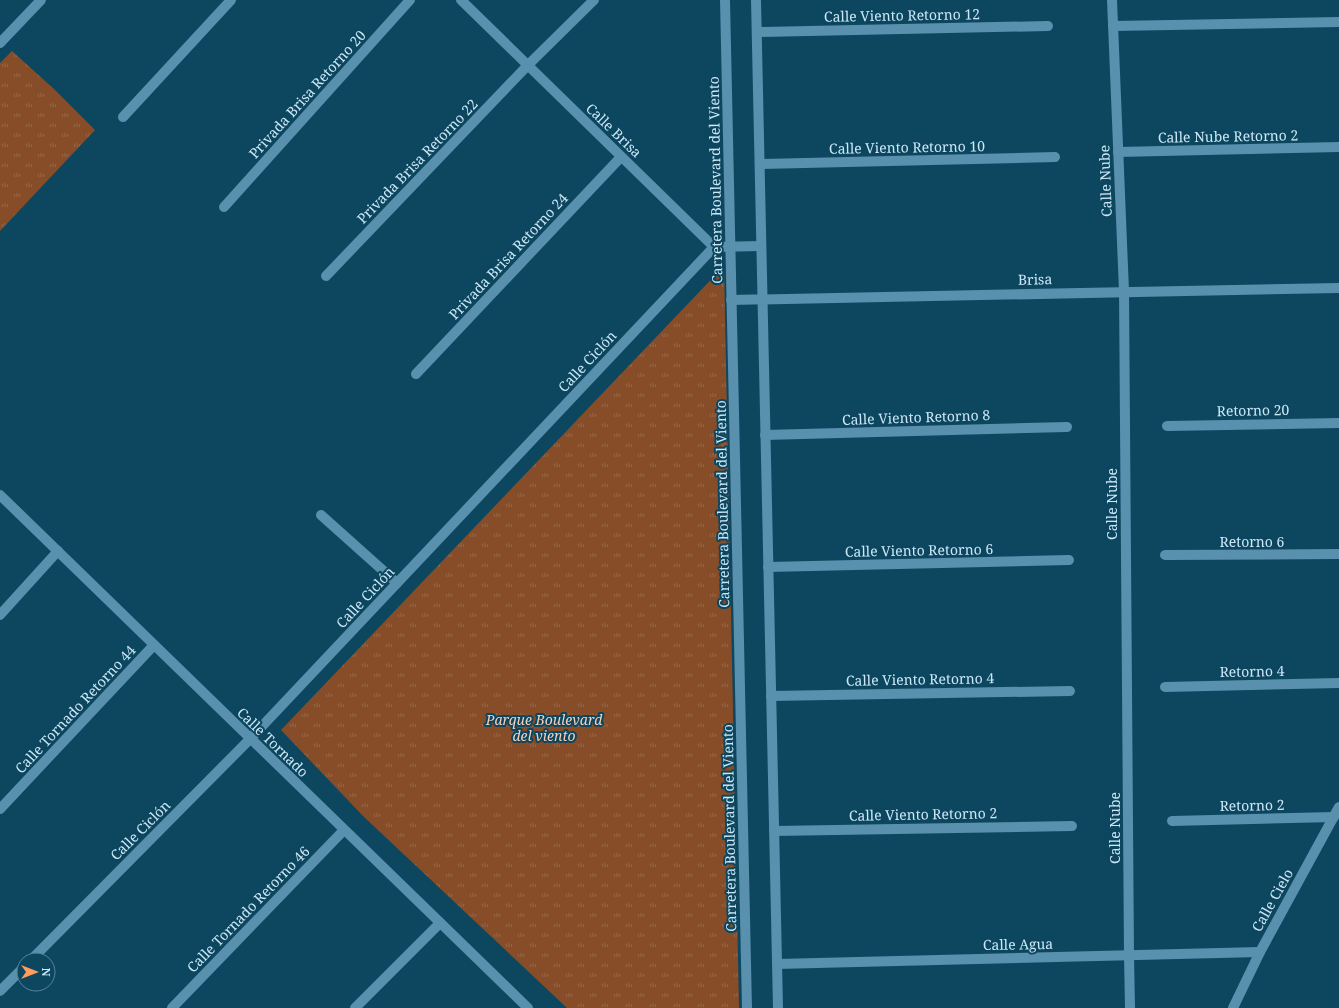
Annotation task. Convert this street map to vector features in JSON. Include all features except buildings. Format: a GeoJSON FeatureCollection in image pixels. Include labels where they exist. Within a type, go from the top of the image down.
{"type":"FeatureCollection","features":[{"type":"Feature","properties":{"kind":"street"},"geometry":{"type":"LineString","coordinates":[[0,44],[41,0]]}},
{"type":"Feature","properties":{"kind":"street"},"geometry":{"type":"LineString","coordinates":[[123,118],[231,0]]}},
{"type":"Feature","properties":{"kind":"street","name":"Privada Brisa Retorno 20"},"geometry":{"type":"LineString","coordinates":[[224,206],[410,0]]}},
{"type":"Feature","properties":{"kind":"street","name":"Calle Brisa"},"geometry":{"type":"LineString","coordinates":[[461,0],[714,247]]}},
{"type":"Feature","properties":{"kind":"street","name":"Privada Brisa Retorno 22"},"geometry":{"type":"LineString","coordinates":[[326,276],[528,65],[594,0]]}},
{"type":"Feature","properties":{"kind":"street","name":"Carretera Boulevard del Viento"},"geometry":{"type":"LineString","coordinates":[[724,0],[747,1008]]}},
{"type":"Feature","properties":{"kind":"street"},"geometry":{"type":"LineString","coordinates":[[756,0],[778,1008]]}},
{"type":"Feature","properties":{"kind":"street","name":"Calle Nube"},"geometry":{"type":"LineString","coordinates":[[1112,0],[1124,291],[1130,1008]]}},
{"type":"Feature","properties":{"kind":"street"},"geometry":{"type":"LineString","coordinates":[[1113,26],[1339,22]]}},
{"type":"Feature","properties":{"kind":"street","name":"Calle Viento Retorno 12"},"geometry":{"type":"LineString","coordinates":[[757,32],[1048,26]]}},
{"type":"Feature","properties":{"kind":"street","name":"Calle Nube Retorno 2"},"geometry":{"type":"LineString","coordinates":[[1118,152],[1339,147]]}},
{"type":"Feature","properties":{"kind":"street","name":"Privada Brisa Retorno 24"},"geometry":{"type":"LineString","coordinates":[[416,374],[621,157]]}},
{"type":"Feature","properties":{"kind":"street","name":"Calle Viento Retorno 10"},"geometry":{"type":"LineString","coordinates":[[760,164],[1055,157]]}},
{"type":"Feature","properties":{"kind":"street"},"geometry":{"type":"LineString","coordinates":[[714,247],[761,246]]}},
{"type":"Feature","properties":{"kind":"street","name":"Calle Ciclón"},"geometry":{"type":"LineString","coordinates":[[39,952],[250,739],[714,247]]}},
{"type":"Feature","properties":{"kind":"street","name":"Brisa"},"geometry":{"type":"LineString","coordinates":[[731,300],[1124,291],[1339,288]]}},
{"type":"Feature","properties":{"kind":"street","name":"Retorno 20"},"geometry":{"type":"LineString","coordinates":[[1167,426],[1339,423]]}},
{"type":"Feature","properties":{"kind":"street","name":"Calle Viento Retorno 8"},"geometry":{"type":"LineString","coordinates":[[765,435],[1067,427]]}},
{"type":"Feature","properties":{"kind":"street","name":"Calle Tornado"},"geometry":{"type":"LineString","coordinates":[[0,495],[528,1008]]}},
{"type":"Feature","properties":{"kind":"street"},"geometry":{"type":"LineString","coordinates":[[321,515],[397,583]]}},
{"type":"Feature","properties":{"kind":"street"},"geometry":{"type":"LineString","coordinates":[[0,615],[58,552]]}},
{"type":"Feature","properties":{"kind":"street","name":"Retorno 6"},"geometry":{"type":"LineString","coordinates":[[1165,555],[1339,554]]}},
{"type":"Feature","properties":{"kind":"street","name":"Calle Viento Retorno 6"},"geometry":{"type":"LineString","coordinates":[[768,567],[1070,560]]}},
{"type":"Feature","properties":{"kind":"street","name":"Calle Tornado Retorno 44"},"geometry":{"type":"LineString","coordinates":[[0,809],[154,645]]}},
{"type":"Feature","properties":{"kind":"street","name":"Retorno 4"},"geometry":{"type":"LineString","coordinates":[[1165,687],[1339,683]]}},
{"type":"Feature","properties":{"kind":"street","name":"Calle Viento Retorno 4"},"geometry":{"type":"LineString","coordinates":[[771,696],[1070,691]]}},
{"type":"Feature","properties":{"kind":"street","name":"Calle Cielo"},"geometry":{"type":"LineString","coordinates":[[1233,1008],[1260,952],[1339,807]]}},
{"type":"Feature","properties":{"kind":"street","name":"Retorno 2"},"geometry":{"type":"LineString","coordinates":[[1172,821],[1334,817]]}},
{"type":"Feature","properties":{"kind":"street","name":"Calle Viento Retorno 2"},"geometry":{"type":"LineString","coordinates":[[774,831],[1072,826]]}},
{"type":"Feature","properties":{"kind":"street","name":"Calle Tornado Retorno 46"},"geometry":{"type":"LineString","coordinates":[[172,1008],[344,830]]}},
{"type":"Feature","properties":{"kind":"street"},"geometry":{"type":"LineString","coordinates":[[355,1008],[440,923]]}},
{"type":"Feature","properties":{"kind":"street","name":"Calle Agua"},"geometry":{"type":"LineString","coordinates":[[777,964],[1260,952]]}},
{"type":"Feature","properties":{"kind":"street"},"geometry":{"type":"LineString","coordinates":[[0,991],[16,975]]}},
{"type":"Feature","properties":{"kind":"green space"},"geometry":{"type":"Polygon","coordinates":[[[12,51],[55,90],[95,130],[0,231],[0,63],[12,51]]]}},
{"type":"Feature","properties":{"kind":"green space","name":"Parque Boulevard del viento"},"geometry":{"type":"Polygon","coordinates":[[[724,266],[739,1008],[567,1008],[363,816],[281,730],[724,266]]]}}]}
